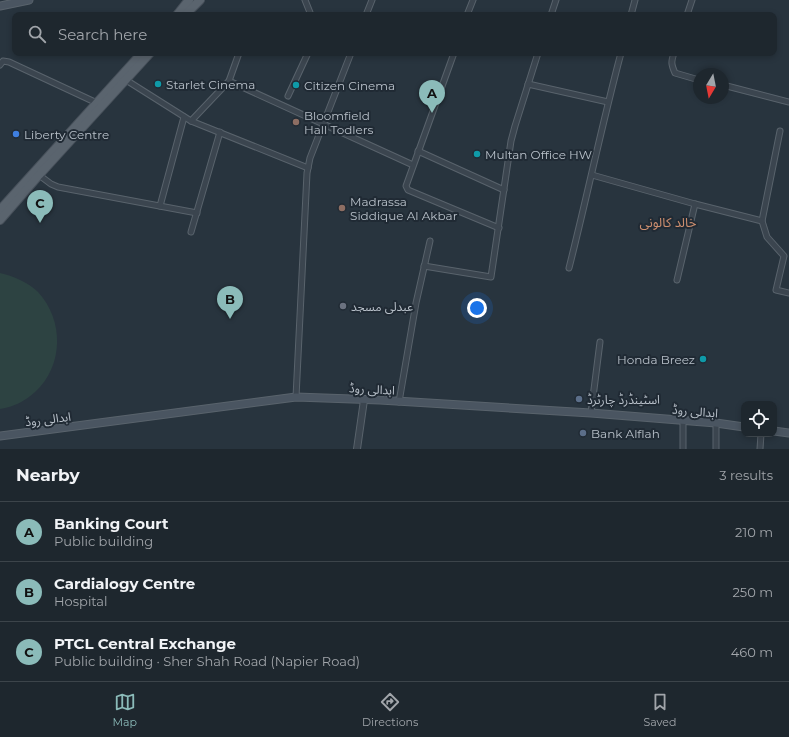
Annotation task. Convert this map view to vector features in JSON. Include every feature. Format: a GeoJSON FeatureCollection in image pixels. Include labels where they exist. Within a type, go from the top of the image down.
{"type":"FeatureCollection","features":[{"type":"Feature","properties":{"kind":"main road"},"geometry":{"type":"LineString","coordinates":[[2,4],[29,0]]}},
{"type":"Feature","properties":{"kind":"main road"},"geometry":{"type":"LineString","coordinates":[[181,12],[182,0]]}},
{"type":"Feature","properties":{"kind":"main road"},"geometry":{"type":"LineString","coordinates":[[182,12],[189,0]]}},
{"type":"Feature","properties":{"kind":"main road"},"geometry":{"type":"LineString","coordinates":[[183,12],[192,8],[200,0]]}},
{"type":"Feature","properties":{"kind":"main road"},"geometry":{"type":"LineString","coordinates":[[0,210],[139,56]]}},
{"type":"Feature","properties":{"kind":"main road"},"geometry":{"type":"LineString","coordinates":[[0,220],[147,56]]}},
{"type":"Feature","properties":{"kind":"main road","name":"ابدالی روڈ"},"geometry":{"type":"LineString","coordinates":[[0,436],[296,397],[591,413],[683,420],[741,427]]}},
{"type":"Feature","properties":{"kind":"main road"},"geometry":{"type":"LineString","coordinates":[[777,431],[789,433]]}},
{"type":"Feature","properties":{"kind":"street"},"geometry":{"type":"LineString","coordinates":[[306,0],[310,12]]}},
{"type":"Feature","properties":{"kind":"street"},"geometry":{"type":"LineString","coordinates":[[367,12],[372,0]]}},
{"type":"Feature","properties":{"kind":"street"},"geometry":{"type":"LineString","coordinates":[[468,12],[473,0]]}},
{"type":"Feature","properties":{"kind":"street"},"geometry":{"type":"LineString","coordinates":[[552,12],[556,0]]}},
{"type":"Feature","properties":{"kind":"street"},"geometry":{"type":"LineString","coordinates":[[632,12],[635,0]]}},
{"type":"Feature","properties":{"kind":"street"},"geometry":{"type":"LineString","coordinates":[[688,12],[692,0]]}},
{"type":"Feature","properties":{"kind":"street"},"geometry":{"type":"LineString","coordinates":[[191,121],[229,82],[238,56]]}},
{"type":"Feature","properties":{"kind":"street"},"geometry":{"type":"LineString","coordinates":[[288,96],[307,56]]}},
{"type":"Feature","properties":{"kind":"street"},"geometry":{"type":"LineString","coordinates":[[296,397],[308,168],[310,158],[350,56]]}},
{"type":"Feature","properties":{"kind":"street"},"geometry":{"type":"LineString","coordinates":[[453,56],[406,186],[408,190],[499,228]]}},
{"type":"Feature","properties":{"kind":"street"},"geometry":{"type":"LineString","coordinates":[[424,266],[491,277],[515,126],[537,56]]}},
{"type":"Feature","properties":{"kind":"street"},"geometry":{"type":"LineString","coordinates":[[569,268],[620,56]]}},
{"type":"Feature","properties":{"kind":"street"},"geometry":{"type":"LineString","coordinates":[[673,56],[671,62],[675,73],[693,78]]}},
{"type":"Feature","properties":{"kind":"street"},"geometry":{"type":"LineString","coordinates":[[0,65],[3,61],[9,62],[97,103]]}},
{"type":"Feature","properties":{"kind":"street"},"geometry":{"type":"LineString","coordinates":[[126,80],[191,121],[308,168]]}},
{"type":"Feature","properties":{"kind":"street"},"geometry":{"type":"LineString","coordinates":[[229,82],[413,165]]}},
{"type":"Feature","properties":{"kind":"street"},"geometry":{"type":"LineString","coordinates":[[528,84],[608,102]]}},
{"type":"Feature","properties":{"kind":"street"},"geometry":{"type":"LineString","coordinates":[[729,87],[789,102]]}},
{"type":"Feature","properties":{"kind":"street"},"geometry":{"type":"LineString","coordinates":[[160,206],[184,117]]}},
{"type":"Feature","properties":{"kind":"street"},"geometry":{"type":"LineString","coordinates":[[780,131],[762,221],[767,238],[784,256],[776,290],[789,293]]}},
{"type":"Feature","properties":{"kind":"street"},"geometry":{"type":"LineString","coordinates":[[191,232],[220,132]]}},
{"type":"Feature","properties":{"kind":"street"},"geometry":{"type":"LineString","coordinates":[[418,151],[504,190]]}},
{"type":"Feature","properties":{"kind":"street"},"geometry":{"type":"LineString","coordinates":[[39,175],[51,184],[58,187],[196,213]]}},
{"type":"Feature","properties":{"kind":"street"},"geometry":{"type":"LineString","coordinates":[[592,175],[762,221]]}},
{"type":"Feature","properties":{"kind":"street"},"geometry":{"type":"LineString","coordinates":[[677,280],[695,204]]}},
{"type":"Feature","properties":{"kind":"street"},"geometry":{"type":"LineString","coordinates":[[400,402],[416,303],[430,241]]}},
{"type":"Feature","properties":{"kind":"street"},"geometry":{"type":"LineString","coordinates":[[591,413],[600,342]]}},
{"type":"Feature","properties":{"kind":"street"},"geometry":{"type":"LineString","coordinates":[[357,449],[364,400]]}},
{"type":"Feature","properties":{"kind":"street"},"geometry":{"type":"LineString","coordinates":[[683,420],[683,449]]}},
{"type":"Feature","properties":{"kind":"street"},"geometry":{"type":"LineString","coordinates":[[716,423],[716,449]]}},
{"type":"Feature","properties":{"kind":"street"},"geometry":{"type":"LineString","coordinates":[[760,449],[761,437]]}},
{"type":"Feature","properties":{"kind":"green space"},"geometry":{"type":"Polygon","coordinates":[[[0,273],[30,285],[47,303],[53,316],[57,343],[56,356],[45,381],[35,392],[23,401],[10,407],[0,409],[0,273]]]}},
{"type":"Feature","properties":{"kind":"place","name":"Starlet Cinema"},"geometry":{"type":"Point","coordinates":[158,84]}},
{"type":"Feature","properties":{"kind":"place","name":"Citizen Cinema"},"geometry":{"type":"Point","coordinates":[296,85]}},
{"type":"Feature","properties":{"kind":"place","name":"Banking Court"},"geometry":{"type":"Point","coordinates":[432,113]}},
{"type":"Feature","properties":{"kind":"place","name":"Bloomfield Hall Todlers"},"geometry":{"type":"Point","coordinates":[296,122]}},
{"type":"Feature","properties":{"kind":"place","name":"Liberty Centre"},"geometry":{"type":"Point","coordinates":[16,134]}},
{"type":"Feature","properties":{"kind":"place","name":"Multan Office HW"},"geometry":{"type":"Point","coordinates":[477,154]}},
{"type":"Feature","properties":{"kind":"place","name":"Madrassa Siddique Al Akbar"},"geometry":{"type":"Point","coordinates":[342,208]}},
{"type":"Feature","properties":{"kind":"place","name":"PTCL Central Exchange"},"geometry":{"type":"Point","coordinates":[40,223]}},
{"type":"Feature","properties":{"kind":"place","name":"عبدلی مسجد"},"geometry":{"type":"Point","coordinates":[343,306]}},
{"type":"Feature","properties":{"kind":"place","name":"Cardialogy Centre"},"geometry":{"type":"Point","coordinates":[230,319]}},
{"type":"Feature","properties":{"kind":"place","name":"Honda Breez"},"geometry":{"type":"Point","coordinates":[703,359]}},
{"type":"Feature","properties":{"kind":"place","name":"اسٹینڈرڈ چارٹرڈ"},"geometry":{"type":"Point","coordinates":[579,399]}},
{"type":"Feature","properties":{"kind":"place","name":"Bank Alflah"},"geometry":{"type":"Point","coordinates":[583,433]}},
{"type":"Feature","properties":{"kind":"district","name":"خالد کالونی"},"geometry":{"type":"Point","coordinates":[668,222]}}]}
